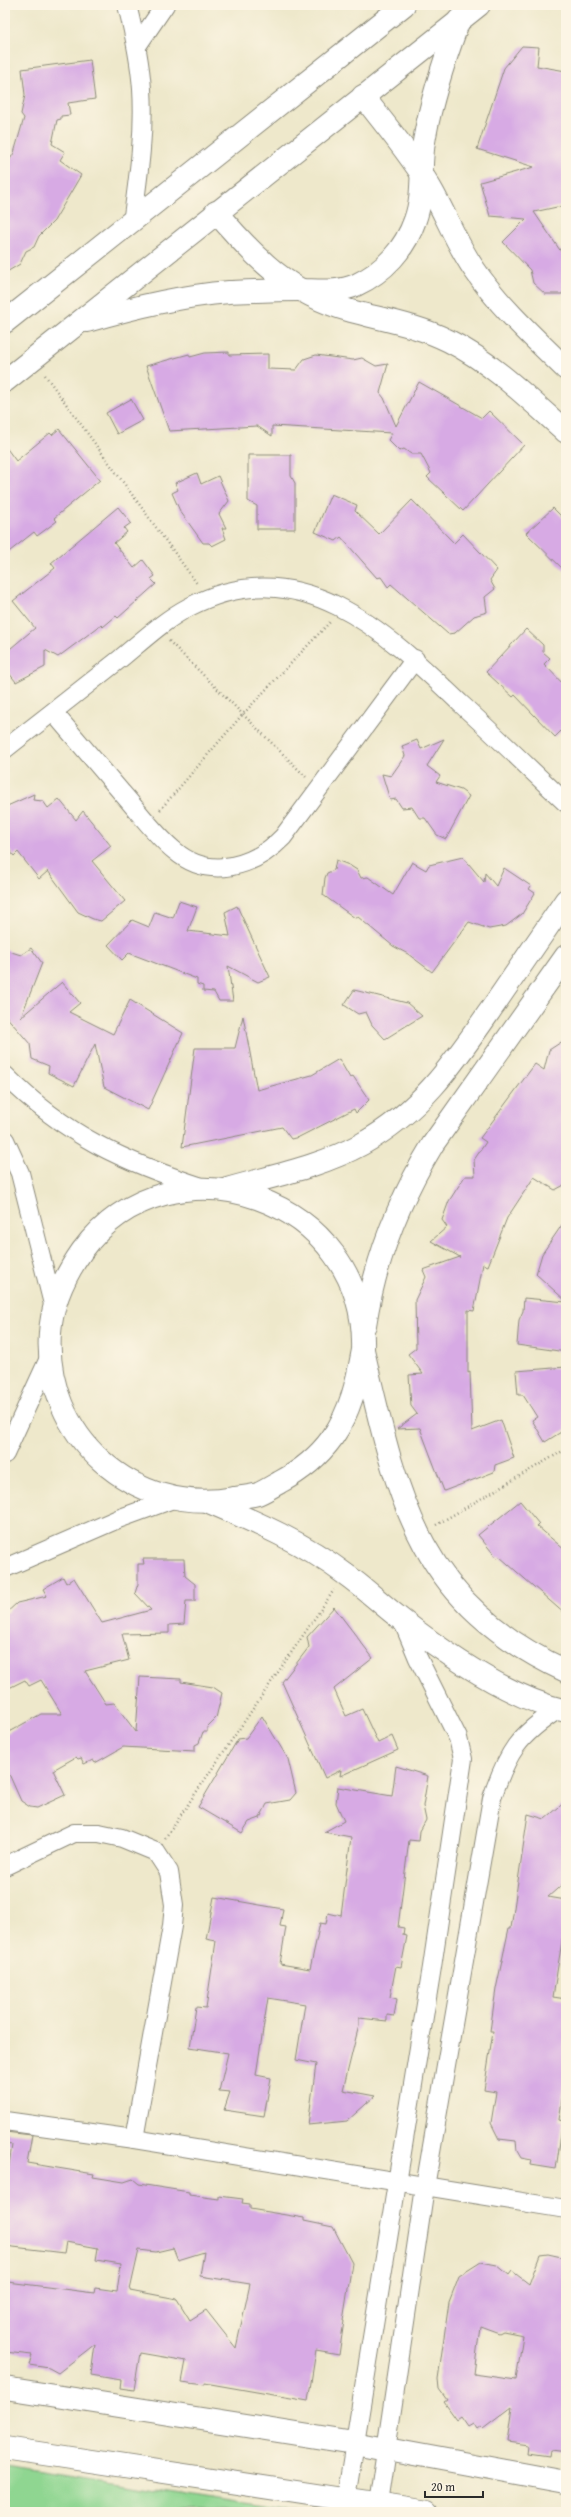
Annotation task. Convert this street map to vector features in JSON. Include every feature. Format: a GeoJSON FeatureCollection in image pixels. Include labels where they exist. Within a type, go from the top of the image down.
{"type":"FeatureCollection","features":[{"type":"Feature","properties":{"kind":"street"},"geometry":{"type":"LineString","coordinates":[[127,5],[137,46],[142,90],[142,132],[132,223]]}},
{"type":"Feature","properties":{"kind":"street"},"geometry":{"type":"LineString","coordinates":[[137,46],[165,5]]}},
{"type":"Feature","properties":{"kind":"street"},"geometry":{"type":"LineString","coordinates":[[5,381],[459,19],[479,5]]}},
{"type":"Feature","properties":{"kind":"street"},"geometry":{"type":"LineString","coordinates":[[5,322],[132,223],[394,9]]}},
{"type":"Feature","properties":{"kind":"street"},"geometry":{"type":"LineString","coordinates":[[76,325],[140,307],[204,295],[302,290],[335,290],[354,285],[378,273],[392,258],[410,233],[419,204],[424,137],[443,63],[459,19]]}},
{"type":"Feature","properties":{"kind":"street"},"geometry":{"type":"LineString","coordinates":[[363,96],[421,174],[431,190],[454,239],[474,270],[527,331],[566,369]]}},
{"type":"Feature","properties":{"kind":"street"},"geometry":{"type":"LineString","coordinates":[[216,212],[250,253],[271,271],[302,290],[335,306],[410,325],[450,341],[494,369],[566,432]]}},
{"type":"Feature","properties":{"kind":"street"},"geometry":{"type":"LineString","coordinates":[[5,748],[53,712],[157,628],[187,608],[207,598],[234,590],[269,587],[308,594],[344,607],[376,627],[415,659],[566,803]]}},
{"type":"Feature","properties":{"kind":"street"},"geometry":{"type":"LineString","coordinates":[[53,712],[148,824],[176,852],[193,862],[212,867],[232,867],[252,862],[269,851],[283,837],[415,659]]}},
{"type":"Feature","properties":{"kind":"street"},"geometry":{"type":"LineString","coordinates":[[227,1189],[325,1161],[361,1144],[395,1123],[426,1096],[452,1066],[566,900]]}},
{"type":"Feature","properties":{"kind":"street"},"geometry":{"type":"LineString","coordinates":[[566,956],[433,1144],[411,1182],[382,1251],[367,1308],[363,1344],[354,1397],[332,1438],[299,1472],[258,1494],[211,1502],[173,1499],[135,1486],[102,1463],[75,1432],[58,1396],[50,1356],[50,1332],[54,1308],[69,1269],[94,1236],[126,1210],[164,1194],[205,1188],[227,1189],[268,1201],[298,1219],[334,1254],[353,1292],[363,1344],[387,1455],[406,1511],[418,1536],[457,1594],[477,1613],[505,1638],[566,1671]]}},
{"type":"Feature","properties":{"kind":"street"},"geometry":{"type":"LineString","coordinates":[[5,1075],[56,1121],[91,1143],[127,1161],[205,1188]]}},
{"type":"Feature","properties":{"kind":"street"},"geometry":{"type":"LineString","coordinates":[[5,1140],[20,1173],[54,1308]]}},
{"type":"Feature","properties":{"kind":"street"},"geometry":{"type":"LineString","coordinates":[[5,1454],[50,1356]]}},
{"type":"Feature","properties":{"kind":"street"},"geometry":{"type":"LineString","coordinates":[[5,1568],[118,1519],[173,1499]]}},
{"type":"Feature","properties":{"kind":"street"},"geometry":{"type":"LineString","coordinates":[[211,1502],[281,1534],[345,1573],[402,1620],[456,1658],[505,1686],[562,1710]]}},
{"type":"Feature","properties":{"kind":"street"},"geometry":{"type":"LineString","coordinates":[[346,2498],[432,1967],[463,1759],[458,1738],[418,1658],[402,1620]]}},
{"type":"Feature","properties":{"kind":"street"},"geometry":{"type":"LineString","coordinates":[[378,2504],[388,2449],[425,2186],[492,1798],[503,1766],[517,1743],[534,1725],[562,1710]]}},
{"type":"Feature","properties":{"kind":"street"},"geometry":{"type":"LineString","coordinates":[[5,1866],[74,1834],[99,1833],[122,1838],[156,1852],[168,1872],[174,1905],[134,2139]]}},
{"type":"Feature","properties":{"kind":"street"},"geometry":{"type":"LineString","coordinates":[[432,1967],[462,1971]]}},
{"type":"Feature","properties":{"kind":"street"},"geometry":{"type":"LineString","coordinates":[[5,2120],[134,2139],[566,2209]]}},
{"type":"Feature","properties":{"kind":"street"},"geometry":{"type":"LineString","coordinates":[[5,2388],[354,2443],[566,2482]]}},
{"type":"Feature","properties":{"kind":"street"},"geometry":{"type":"LineString","coordinates":[[5,2448],[346,2498],[428,2512]]}},
{"type":"Feature","properties":{"kind":"path"},"geometry":{"type":"LineString","coordinates":[[33,359],[207,598]]}},
{"type":"Feature","properties":{"kind":"path"},"geometry":{"type":"LineString","coordinates":[[148,824],[243,714],[344,607]]}},
{"type":"Feature","properties":{"kind":"path"},"geometry":{"type":"LineString","coordinates":[[157,628],[318,788]]}},
{"type":"Feature","properties":{"kind":"path"},"geometry":{"type":"LineString","coordinates":[[418,1536],[566,1450]]}},
{"type":"Feature","properties":{"kind":"path"},"geometry":{"type":"LineString","coordinates":[[156,1852],[345,1573]]}},
{"type":"Feature","properties":{"kind":"green space"},"geometry":{"type":"Polygon","coordinates":[[[5,2466],[294,2512],[5,2512],[5,2466]]]}},
{"type":"Feature","properties":{"kind":"building"},"geometry":{"type":"Polygon","coordinates":[[[522,46],[539,47],[537,66],[566,71],[566,205],[534,212],[566,259],[566,288],[562,294],[545,294],[533,283],[530,270],[503,242],[526,219],[490,216],[480,182],[534,167],[477,149],[504,68],[522,46]]]}},
{"type":"Feature","properties":{"kind":"building"},"geometry":{"type":"Polygon","coordinates":[[[90,60],[95,99],[68,103],[70,115],[61,116],[61,119],[57,120],[52,144],[65,152],[60,160],[81,175],[54,221],[39,236],[34,247],[26,251],[20,264],[5,273],[5,167],[14,153],[24,118],[21,114],[25,95],[22,69],[90,60]]]}},
{"type":"Feature","properties":{"kind":"building"},"geometry":{"type":"Polygon","coordinates":[[[229,352],[229,355],[268,354],[268,369],[296,370],[304,359],[316,355],[353,360],[362,358],[376,366],[388,364],[380,393],[384,398],[396,426],[419,382],[482,418],[489,411],[524,445],[463,511],[427,477],[431,473],[421,454],[411,454],[404,449],[399,451],[388,440],[392,433],[272,426],[272,436],[257,426],[169,431],[146,366],[189,354],[190,357],[205,353],[229,352]]]}},
{"type":"Feature","properties":{"kind":"building"},"geometry":{"type":"Polygon","coordinates":[[[131,399],[143,420],[117,434],[106,413],[131,399]]]}},
{"type":"Feature","properties":{"kind":"building"},"geometry":{"type":"Polygon","coordinates":[[[59,429],[100,480],[54,518],[57,521],[37,536],[34,532],[5,555],[5,446],[16,461],[50,433],[52,435],[59,429]]]}},
{"type":"Feature","properties":{"kind":"building"},"geometry":{"type":"Polygon","coordinates":[[[248,455],[291,455],[291,476],[295,483],[295,529],[257,529],[257,506],[248,501],[248,455]]]}},
{"type":"Feature","properties":{"kind":"building"},"geometry":{"type":"Polygon","coordinates":[[[197,473],[201,484],[218,476],[229,501],[219,514],[226,528],[222,528],[226,539],[212,546],[209,543],[203,543],[180,511],[172,493],[178,490],[175,483],[197,473]]]}},
{"type":"Feature","properties":{"kind":"building"},"geometry":{"type":"Polygon","coordinates":[[[331,494],[357,505],[355,511],[379,534],[412,500],[454,543],[463,534],[497,570],[490,580],[495,589],[485,597],[487,612],[474,616],[455,633],[448,634],[391,584],[388,587],[381,577],[377,578],[341,537],[336,541],[315,532],[331,494]]]}},
{"type":"Feature","properties":{"kind":"building"},"geometry":{"type":"Polygon","coordinates":[[[118,507],[131,523],[124,528],[127,532],[114,543],[134,568],[143,560],[155,576],[151,579],[156,584],[118,618],[116,616],[103,627],[101,625],[58,657],[45,650],[45,667],[16,682],[5,668],[5,653],[35,628],[13,601],[55,568],[51,563],[118,507]]]}},
{"type":"Feature","properties":{"kind":"building"},"geometry":{"type":"Polygon","coordinates":[[[553,508],[566,521],[566,572],[526,533],[553,508]]]}},
{"type":"Feature","properties":{"kind":"building"},"geometry":{"type":"Polygon","coordinates":[[[526,629],[543,645],[543,652],[550,658],[544,664],[566,687],[566,726],[555,737],[515,695],[513,697],[486,672],[526,629]]]}},
{"type":"Feature","properties":{"kind":"building"},"geometry":{"type":"Polygon","coordinates":[[[444,739],[427,766],[440,776],[436,782],[461,790],[469,796],[446,839],[437,835],[425,818],[419,818],[412,807],[402,808],[396,799],[390,800],[382,774],[391,776],[405,756],[402,746],[417,740],[421,749],[444,739]]]}},
{"type":"Feature","properties":{"kind":"building"},"geometry":{"type":"Polygon","coordinates":[[[34,794],[33,800],[43,801],[48,808],[59,799],[76,820],[83,811],[111,846],[92,861],[125,901],[101,921],[78,912],[48,871],[39,879],[18,852],[14,856],[5,845],[5,807],[34,794]]]}},
{"type":"Feature","properties":{"kind":"building"},"geometry":{"type":"Polygon","coordinates":[[[463,857],[484,882],[485,873],[496,886],[504,868],[531,886],[529,889],[535,893],[522,914],[506,926],[489,929],[469,922],[432,972],[408,954],[393,946],[358,917],[355,918],[323,895],[325,878],[327,873],[334,870],[336,860],[349,865],[357,870],[361,878],[368,877],[393,895],[412,862],[426,870],[429,865],[463,857]]]}},
{"type":"Feature","properties":{"kind":"building"},"geometry":{"type":"Polygon","coordinates":[[[179,901],[197,907],[188,931],[230,936],[225,912],[237,906],[270,977],[258,982],[228,966],[233,1001],[219,1001],[214,992],[203,991],[203,986],[197,984],[197,979],[129,953],[122,960],[108,945],[132,920],[149,927],[155,912],[173,918],[179,901]]]}},
{"type":"Feature","properties":{"kind":"building"},"geometry":{"type":"Polygon","coordinates":[[[31,948],[42,963],[21,1017],[62,982],[80,1003],[69,1012],[113,1034],[130,1000],[183,1033],[148,1110],[104,1087],[95,1044],[74,1086],[48,1073],[49,1066],[32,1059],[30,1044],[5,1015],[5,950],[21,955],[31,948]]]}},
{"type":"Feature","properties":{"kind":"building"},"geometry":{"type":"Polygon","coordinates":[[[354,990],[407,1003],[422,1016],[385,1039],[372,1025],[366,1012],[358,1014],[344,1005],[354,990]]]}},
{"type":"Feature","properties":{"kind":"building"},"geometry":{"type":"Polygon","coordinates":[[[243,1016],[257,1090],[312,1075],[339,1059],[350,1078],[353,1076],[369,1100],[356,1113],[354,1109],[299,1137],[291,1139],[282,1127],[182,1147],[195,1048],[235,1048],[243,1016]]]}},
{"type":"Feature","properties":{"kind":"building"},"geometry":{"type":"Polygon","coordinates":[[[566,1039],[566,1184],[555,1190],[534,1177],[507,1218],[488,1266],[483,1264],[474,1311],[468,1310],[468,1373],[470,1372],[472,1431],[501,1420],[514,1458],[495,1465],[494,1472],[444,1491],[420,1428],[397,1429],[417,1414],[411,1406],[409,1375],[423,1374],[408,1354],[416,1348],[415,1300],[426,1277],[423,1270],[460,1257],[431,1241],[447,1227],[442,1220],[449,1201],[465,1176],[475,1176],[474,1160],[486,1142],[480,1138],[535,1064],[544,1070],[549,1050],[566,1039]]]}},
{"type":"Feature","properties":{"kind":"building"},"geometry":{"type":"Polygon","coordinates":[[[566,1219],[566,1301],[536,1274],[542,1254],[566,1219]]]}},
{"type":"Feature","properties":{"kind":"building"},"geometry":{"type":"Polygon","coordinates":[[[524,1298],[566,1302],[566,1352],[517,1345],[519,1320],[523,1311],[524,1298]]]}},
{"type":"Feature","properties":{"kind":"building"},"geometry":{"type":"Polygon","coordinates":[[[566,1367],[566,1429],[545,1442],[532,1420],[537,1417],[523,1395],[518,1395],[516,1371],[566,1367]]]}},
{"type":"Feature","properties":{"kind":"building"},"geometry":{"type":"Polygon","coordinates":[[[520,1501],[539,1524],[537,1526],[566,1551],[566,1615],[500,1557],[497,1558],[478,1535],[520,1501]]]}},
{"type":"Feature","properties":{"kind":"building"},"geometry":{"type":"Polygon","coordinates":[[[143,1559],[184,1559],[185,1576],[195,1584],[195,1601],[186,1601],[184,1624],[169,1625],[169,1633],[122,1634],[129,1660],[85,1671],[106,1704],[114,1703],[136,1732],[140,1677],[181,1679],[181,1682],[213,1687],[222,1693],[216,1718],[207,1727],[207,1732],[203,1732],[199,1743],[195,1745],[195,1751],[123,1747],[95,1763],[93,1760],[84,1764],[81,1758],[78,1759],[76,1757],[53,1770],[65,1795],[37,1808],[30,1807],[21,1801],[5,1765],[5,1734],[41,1714],[62,1714],[41,1680],[29,1686],[25,1680],[5,1690],[5,1614],[17,1603],[47,1596],[43,1589],[63,1577],[66,1583],[74,1578],[102,1623],[151,1610],[135,1593],[138,1584],[138,1564],[144,1564],[143,1559]]]}},
{"type":"Feature","properties":{"kind":"building"},"geometry":{"type":"Polygon","coordinates":[[[334,1607],[373,1658],[334,1689],[346,1716],[362,1709],[378,1743],[392,1736],[398,1750],[340,1776],[341,1770],[325,1778],[282,1682],[309,1647],[307,1637],[334,1607]]]}},
{"type":"Feature","properties":{"kind":"building"},"geometry":{"type":"Polygon","coordinates":[[[262,1716],[288,1759],[296,1793],[290,1800],[267,1804],[260,1818],[249,1822],[242,1833],[198,1807],[238,1739],[246,1738],[262,1716]]]}},
{"type":"Feature","properties":{"kind":"building"},"geometry":{"type":"Polygon","coordinates":[[[396,1766],[428,1776],[423,1806],[426,1820],[420,1831],[419,1841],[409,1840],[398,1927],[404,1928],[403,1935],[407,1936],[401,1967],[396,1966],[390,1997],[397,1999],[394,2016],[387,2015],[387,2021],[359,2018],[359,2025],[343,2090],[375,2096],[347,2121],[308,2125],[316,2064],[296,2060],[305,2004],[268,1998],[256,2075],[271,2078],[264,2116],[224,2110],[230,2092],[219,2091],[228,2053],[190,2047],[196,2007],[206,2008],[216,1941],[206,1939],[214,1897],[283,1909],[280,1926],[286,1927],[280,1964],[310,1969],[320,1923],[326,1924],[328,1913],[341,1916],[351,1837],[324,1832],[344,1821],[336,1803],[338,1787],[392,1796],[396,1766]]]}},
{"type":"Feature","properties":{"kind":"building"},"geometry":{"type":"Polygon","coordinates":[[[566,1801],[566,1881],[548,1897],[566,1900],[566,1916],[553,1997],[566,1999],[566,2075],[559,2120],[563,2121],[556,2169],[531,2165],[532,2160],[521,2158],[517,2151],[516,2141],[499,2139],[491,2123],[496,2092],[484,2090],[493,2031],[490,2031],[496,1989],[509,1928],[511,1928],[528,1814],[545,1819],[566,1801]]]}},
{"type":"Feature","properties":{"kind":"building"},"geometry":{"type":"Polygon","coordinates":[[[5,2132],[32,2135],[27,2163],[94,2174],[93,2177],[124,2182],[133,2179],[139,2184],[189,2192],[189,2195],[219,2199],[219,2196],[243,2199],[242,2203],[250,2204],[250,2209],[304,2218],[304,2221],[333,2227],[352,2263],[344,2321],[339,2355],[316,2351],[308,2401],[205,2383],[205,2385],[182,2382],[186,2361],[140,2353],[134,2390],[120,2388],[121,2380],[91,2375],[95,2344],[58,2373],[49,2368],[29,2365],[32,2355],[5,2352],[5,2302],[8,2282],[94,2293],[95,2288],[117,2291],[121,2264],[96,2260],[98,2248],[66,2242],[64,2253],[5,2246],[5,2191],[12,2145],[5,2144],[5,2132]],[[173,2248],[156,2252],[139,2250],[130,2290],[177,2299],[190,2320],[206,2310],[236,2348],[250,2284],[200,2276],[204,2252],[178,2260],[173,2248]]]}},
{"type":"Feature","properties":{"kind":"building"},"geometry":{"type":"Polygon","coordinates":[[[548,2254],[566,2258],[566,2452],[550,2450],[549,2456],[528,2453],[529,2445],[507,2442],[512,2407],[483,2429],[481,2427],[477,2430],[473,2424],[468,2427],[461,2417],[457,2420],[444,2402],[447,2400],[439,2389],[438,2379],[449,2302],[459,2276],[481,2262],[497,2265],[509,2275],[512,2271],[529,2284],[540,2255],[548,2254]],[[480,2326],[474,2374],[516,2380],[523,2335],[503,2331],[499,2333],[480,2326]]]}}]}
